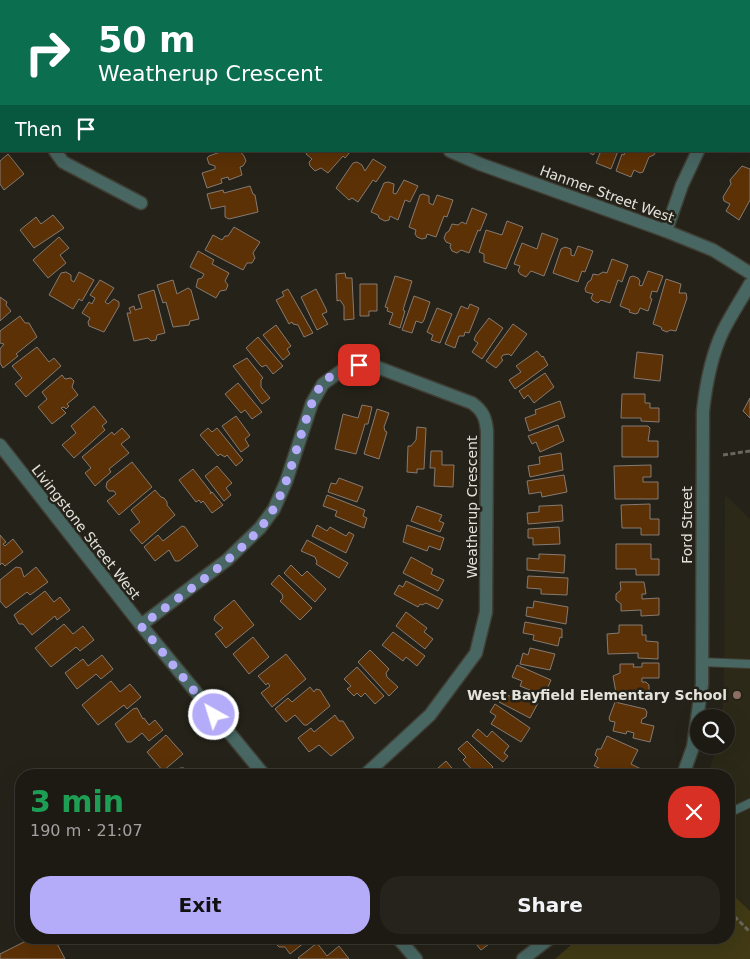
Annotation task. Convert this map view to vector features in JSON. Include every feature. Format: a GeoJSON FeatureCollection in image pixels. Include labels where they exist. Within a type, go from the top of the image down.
{"type":"FeatureCollection","features":[{"type":"Feature","properties":{"kind":"street"},"geometry":{"type":"LineString","coordinates":[[56,152],[63,162],[141,203]]}},
{"type":"Feature","properties":{"kind":"street","name":"Hanmer Street West"},"geometry":{"type":"LineString","coordinates":[[452,152],[713,250],[750,273]]}},
{"type":"Feature","properties":{"kind":"street"},"geometry":{"type":"LineString","coordinates":[[666,231],[682,185],[698,152]]}},
{"type":"Feature","properties":{"kind":"street","name":"Ford Street"},"geometry":{"type":"LineString","coordinates":[[685,769],[693,747],[702,684],[702,411],[705,388],[711,362],[722,332],[750,284]]}},
{"type":"Feature","properties":{"kind":"street","name":"Weatherup Crescent"},"geometry":{"type":"LineString","coordinates":[[141,626],[226,560],[260,528],[274,508],[286,482],[312,403],[323,384],[336,373],[359,365],[374,366],[472,403],[480,410],[486,420],[487,432],[486,612],[476,653],[430,715],[372,769]]}},
{"type":"Feature","properties":{"kind":"street","name":"Livingstone Street West"},"geometry":{"type":"LineString","coordinates":[[0,446],[141,626],[259,769]]}},
{"type":"Feature","properties":{"kind":"street"},"geometry":{"type":"LineString","coordinates":[[403,944],[416,959]]}},
{"type":"Feature","properties":{"kind":"street"},"geometry":{"type":"LineString","coordinates":[[524,959],[543,944]]}},
{"type":"Feature","properties":{"kind":"lane"},"geometry":{"type":"LineString","coordinates":[[701,662],[750,664]]}},
{"type":"Feature","properties":{"kind":"lane"},"geometry":{"type":"LineString","coordinates":[[735,810],[750,803]]}},
{"type":"Feature","properties":{"kind":"path"},"geometry":{"type":"LineString","coordinates":[[723,455],[750,451]]}},
{"type":"Feature","properties":{"kind":"path"},"geometry":{"type":"LineString","coordinates":[[735,917],[750,932]]}},
{"type":"Feature","properties":{"kind":"shaded area","name":"West Bayfield Elementary School"},"geometry":{"type":"Polygon","coordinates":[[[725,495],[750,519],[750,911],[735,897],[735,769],[710,769],[714,754],[735,754],[735,709],[722,709],[725,495]]]}},
{"type":"Feature","properties":{"kind":"shaded area"},"geometry":{"type":"Polygon","coordinates":[[[735,897],[750,911],[750,959],[555,959],[572,944],[735,944],[735,897]]]}},
{"type":"Feature","properties":{"kind":"building"},"geometry":{"type":"Polygon","coordinates":[[[220,152],[241,152],[246,161],[240,167],[242,175],[229,180],[228,177],[221,179],[222,183],[207,188],[202,173],[215,169],[215,166],[209,164],[207,158],[220,152]]]}},
{"type":"Feature","properties":{"kind":"building"},"geometry":{"type":"Polygon","coordinates":[[[307,152],[350,152],[345,158],[343,156],[328,173],[321,168],[315,171],[309,162],[312,159],[306,154],[307,152]]]}},
{"type":"Feature","properties":{"kind":"building"},"geometry":{"type":"Polygon","coordinates":[[[598,152],[618,152],[611,169],[596,163],[600,153],[598,152]]]}},
{"type":"Feature","properties":{"kind":"building"},"geometry":{"type":"Polygon","coordinates":[[[625,152],[656,152],[649,157],[643,172],[640,173],[634,170],[631,177],[616,171],[622,154],[624,155],[625,152]]]}},
{"type":"Feature","properties":{"kind":"building"},"geometry":{"type":"Polygon","coordinates":[[[8,154],[24,174],[4,190],[0,184],[0,161],[8,154]]]}},
{"type":"Feature","properties":{"kind":"building"},"geometry":{"type":"Polygon","coordinates":[[[373,159],[386,167],[376,182],[373,180],[358,202],[352,198],[349,200],[336,188],[353,163],[357,162],[362,165],[365,171],[373,159]]]}},
{"type":"Feature","properties":{"kind":"building"},"geometry":{"type":"Polygon","coordinates":[[[742,166],[750,169],[750,200],[739,220],[726,211],[730,204],[724,201],[723,197],[731,184],[730,180],[742,166]]]}},
{"type":"Feature","properties":{"kind":"building"},"geometry":{"type":"Polygon","coordinates":[[[404,180],[418,186],[410,202],[405,200],[398,220],[390,216],[389,220],[385,221],[371,212],[384,183],[394,184],[393,193],[396,194],[404,180]]]}},
{"type":"Feature","properties":{"kind":"building"},"geometry":{"type":"Polygon","coordinates":[[[250,186],[255,195],[258,212],[229,219],[225,217],[225,206],[211,209],[207,194],[223,190],[224,193],[250,186]]]}},
{"type":"Feature","properties":{"kind":"building"},"geometry":{"type":"Polygon","coordinates":[[[420,195],[429,196],[429,203],[433,205],[437,195],[453,200],[447,217],[444,216],[436,237],[427,234],[426,238],[422,239],[415,234],[416,230],[409,227],[420,195]]]}},
{"type":"Feature","properties":{"kind":"building"},"geometry":{"type":"Polygon","coordinates":[[[472,208],[487,214],[469,253],[461,250],[457,253],[452,251],[451,244],[446,242],[444,238],[452,224],[458,225],[462,222],[466,224],[472,208]]]}},
{"type":"Feature","properties":{"kind":"building"},"geometry":{"type":"Polygon","coordinates":[[[53,215],[64,228],[34,248],[20,230],[36,217],[41,224],[53,215]]]}},
{"type":"Feature","properties":{"kind":"building"},"geometry":{"type":"Polygon","coordinates":[[[507,221],[523,227],[506,269],[484,262],[484,254],[479,252],[486,230],[502,235],[507,221]]]}},
{"type":"Feature","properties":{"kind":"building"},"geometry":{"type":"Polygon","coordinates":[[[234,227],[260,242],[253,253],[255,258],[252,263],[247,263],[243,270],[205,250],[213,235],[222,240],[225,236],[228,236],[234,227]]]}},
{"type":"Feature","properties":{"kind":"building"},"geometry":{"type":"Polygon","coordinates":[[[542,233],[558,239],[544,276],[531,271],[526,277],[518,271],[520,266],[514,264],[522,243],[537,249],[542,233]]]}},
{"type":"Feature","properties":{"kind":"building"},"geometry":{"type":"Polygon","coordinates":[[[59,237],[69,248],[60,255],[66,263],[48,278],[33,260],[59,237]]]}},
{"type":"Feature","properties":{"kind":"building"},"geometry":{"type":"Polygon","coordinates":[[[578,246],[593,251],[585,272],[582,271],[578,282],[553,273],[561,249],[565,247],[571,249],[571,255],[574,256],[578,246]]]}},
{"type":"Feature","properties":{"kind":"building"},"geometry":{"type":"Polygon","coordinates":[[[198,251],[214,260],[212,264],[229,273],[225,281],[228,285],[226,290],[220,291],[216,298],[196,287],[198,279],[202,278],[204,274],[190,267],[198,251]]]}},
{"type":"Feature","properties":{"kind":"building"},"geometry":{"type":"Polygon","coordinates":[[[612,259],[628,265],[622,282],[618,280],[610,303],[601,300],[598,303],[591,298],[593,294],[586,292],[585,289],[593,274],[607,273],[612,259]]]}},
{"type":"Feature","properties":{"kind":"building"},"geometry":{"type":"Polygon","coordinates":[[[648,271],[663,276],[657,292],[652,291],[650,298],[652,299],[648,311],[640,308],[638,313],[629,312],[630,310],[620,306],[630,277],[638,278],[640,281],[639,285],[642,286],[648,271]]]}},
{"type":"Feature","properties":{"kind":"building"},"geometry":{"type":"Polygon","coordinates":[[[66,272],[71,275],[71,280],[74,282],[79,272],[94,280],[82,301],[79,299],[73,309],[49,295],[61,273],[66,272]]]}},
{"type":"Feature","properties":{"kind":"building"},"geometry":{"type":"Polygon","coordinates":[[[345,273],[346,278],[352,278],[354,319],[344,320],[344,306],[340,300],[337,301],[336,274],[345,273]]]}},
{"type":"Feature","properties":{"kind":"building"},"geometry":{"type":"Polygon","coordinates":[[[395,276],[412,281],[403,310],[405,311],[400,328],[389,324],[393,313],[387,311],[388,308],[385,307],[395,276]]]}},
{"type":"Feature","properties":{"kind":"building"},"geometry":{"type":"Polygon","coordinates":[[[666,279],[681,284],[679,293],[686,293],[687,298],[676,331],[670,330],[667,332],[653,324],[666,279]]]}},
{"type":"Feature","properties":{"kind":"building"},"geometry":{"type":"Polygon","coordinates":[[[100,280],[114,288],[105,302],[108,304],[114,299],[119,302],[119,306],[104,332],[89,326],[90,318],[82,313],[89,302],[92,304],[95,298],[90,295],[100,280]]]}},
{"type":"Feature","properties":{"kind":"building"},"geometry":{"type":"Polygon","coordinates":[[[173,280],[177,294],[188,288],[191,290],[199,319],[190,321],[189,325],[173,327],[166,302],[163,303],[157,285],[173,280]]]}},
{"type":"Feature","properties":{"kind":"building"},"geometry":{"type":"Polygon","coordinates":[[[360,284],[377,284],[377,311],[369,311],[369,316],[360,316],[360,284]]]}},
{"type":"Feature","properties":{"kind":"building"},"geometry":{"type":"Polygon","coordinates":[[[288,289],[313,333],[304,337],[298,325],[292,322],[289,324],[276,300],[284,296],[282,292],[288,289]]]}},
{"type":"Feature","properties":{"kind":"building"},"geometry":{"type":"Polygon","coordinates":[[[316,289],[326,309],[327,312],[322,314],[328,324],[317,330],[301,297],[316,289]]]}},
{"type":"Feature","properties":{"kind":"building"},"geometry":{"type":"Polygon","coordinates":[[[154,290],[165,333],[157,335],[156,340],[151,341],[148,338],[134,341],[127,313],[131,313],[129,308],[134,306],[135,310],[142,308],[138,295],[154,290]]]}},
{"type":"Feature","properties":{"kind":"building"},"geometry":{"type":"Polygon","coordinates":[[[414,296],[430,302],[424,320],[422,323],[416,321],[412,333],[402,330],[414,296]]]}},
{"type":"Feature","properties":{"kind":"building"},"geometry":{"type":"Polygon","coordinates":[[[0,297],[7,302],[6,305],[11,311],[0,321],[0,297]]]}},
{"type":"Feature","properties":{"kind":"building"},"geometry":{"type":"Polygon","coordinates":[[[470,304],[479,308],[469,333],[465,332],[464,336],[459,336],[455,348],[445,344],[461,306],[468,309],[470,304]]]}},
{"type":"Feature","properties":{"kind":"building"},"geometry":{"type":"Polygon","coordinates":[[[437,308],[452,314],[440,343],[431,340],[433,335],[427,332],[437,308]]]}},
{"type":"Feature","properties":{"kind":"building"},"geometry":{"type":"Polygon","coordinates":[[[20,316],[25,323],[29,323],[37,337],[16,354],[18,356],[3,368],[0,363],[0,349],[4,344],[0,343],[0,331],[20,316]]]}},
{"type":"Feature","properties":{"kind":"building"},"geometry":{"type":"Polygon","coordinates":[[[489,318],[503,328],[482,359],[472,352],[478,343],[474,340],[489,318]]]}},
{"type":"Feature","properties":{"kind":"building"},"geometry":{"type":"Polygon","coordinates":[[[513,324],[527,334],[511,356],[509,354],[503,355],[501,358],[503,360],[496,368],[486,361],[513,324]]]}},
{"type":"Feature","properties":{"kind":"building"},"geometry":{"type":"Polygon","coordinates":[[[276,325],[291,346],[287,349],[290,354],[283,360],[263,335],[276,325]]]}},
{"type":"Feature","properties":{"kind":"building"},"geometry":{"type":"Polygon","coordinates":[[[258,337],[283,366],[273,374],[266,365],[262,367],[246,348],[258,337]]]}},
{"type":"Feature","properties":{"kind":"building"},"geometry":{"type":"Polygon","coordinates":[[[37,347],[49,362],[54,358],[61,366],[26,397],[15,384],[22,378],[12,366],[37,347]]]}},
{"type":"Feature","properties":{"kind":"building"},"geometry":{"type":"Polygon","coordinates":[[[537,351],[543,356],[548,365],[515,389],[509,380],[521,372],[516,366],[537,351]]]}},
{"type":"Feature","properties":{"kind":"building"},"geometry":{"type":"Polygon","coordinates":[[[637,352],[663,355],[660,381],[634,378],[637,352]]]}},
{"type":"Feature","properties":{"kind":"building"},"geometry":{"type":"Polygon","coordinates":[[[247,358],[263,378],[261,380],[261,387],[270,398],[262,404],[233,366],[247,358]]]}},
{"type":"Feature","properties":{"kind":"building"},"geometry":{"type":"Polygon","coordinates":[[[545,373],[554,387],[534,403],[528,395],[524,399],[519,391],[545,373]]]}},
{"type":"Feature","properties":{"kind":"building"},"geometry":{"type":"Polygon","coordinates":[[[62,375],[65,379],[71,378],[74,381],[72,387],[78,395],[67,404],[69,406],[66,409],[64,407],[61,408],[66,413],[52,424],[38,407],[47,399],[42,392],[62,375]]]}},
{"type":"Feature","properties":{"kind":"building"},"geometry":{"type":"Polygon","coordinates":[[[238,383],[262,412],[252,419],[245,410],[241,413],[225,394],[238,383]]]}},
{"type":"Feature","properties":{"kind":"building"},"geometry":{"type":"Polygon","coordinates":[[[622,394],[645,394],[645,403],[650,403],[650,408],[659,408],[659,422],[641,421],[641,418],[621,418],[622,394]]]}},
{"type":"Feature","properties":{"kind":"building"},"geometry":{"type":"Polygon","coordinates":[[[750,398],[750,418],[743,411],[750,398]]]}},
{"type":"Feature","properties":{"kind":"building"},"geometry":{"type":"Polygon","coordinates":[[[560,401],[565,417],[529,431],[525,418],[536,414],[535,410],[560,401]]]}},
{"type":"Feature","properties":{"kind":"building"},"geometry":{"type":"Polygon","coordinates":[[[362,405],[372,407],[368,424],[365,424],[356,454],[335,449],[343,414],[358,418],[362,405]]]}},
{"type":"Feature","properties":{"kind":"building"},"geometry":{"type":"Polygon","coordinates":[[[94,406],[107,422],[102,426],[105,430],[74,458],[62,445],[76,433],[71,426],[94,406]]]}},
{"type":"Feature","properties":{"kind":"building"},"geometry":{"type":"Polygon","coordinates":[[[377,409],[389,413],[384,427],[387,432],[379,459],[364,454],[377,409]]]}},
{"type":"Feature","properties":{"kind":"building"},"geometry":{"type":"Polygon","coordinates":[[[236,416],[250,435],[245,439],[249,446],[241,452],[222,426],[236,416]]]}},
{"type":"Feature","properties":{"kind":"building"},"geometry":{"type":"Polygon","coordinates":[[[558,425],[564,441],[540,452],[536,442],[532,444],[528,436],[558,425]]]}},
{"type":"Feature","properties":{"kind":"building"},"geometry":{"type":"Polygon","coordinates":[[[622,426],[648,426],[650,428],[648,441],[658,441],[658,457],[622,457],[622,426]]]}},
{"type":"Feature","properties":{"kind":"building"},"geometry":{"type":"Polygon","coordinates":[[[417,427],[426,428],[424,469],[417,469],[417,473],[407,472],[408,446],[411,446],[416,440],[417,427]]]}},
{"type":"Feature","properties":{"kind":"building"},"geometry":{"type":"Polygon","coordinates":[[[122,428],[130,437],[121,444],[129,453],[109,469],[111,472],[95,486],[85,473],[91,468],[82,457],[112,432],[114,435],[122,428]]]}},
{"type":"Feature","properties":{"kind":"building"},"geometry":{"type":"Polygon","coordinates":[[[208,428],[212,432],[217,428],[243,460],[236,466],[227,455],[225,457],[220,454],[218,456],[200,435],[208,428]]]}},
{"type":"Feature","properties":{"kind":"building"},"geometry":{"type":"Polygon","coordinates":[[[431,451],[442,451],[442,465],[454,465],[453,487],[434,486],[435,468],[430,468],[431,451]]]}},
{"type":"Feature","properties":{"kind":"building"},"geometry":{"type":"Polygon","coordinates":[[[561,453],[563,470],[530,477],[528,466],[540,464],[539,457],[561,453]]]}},
{"type":"Feature","properties":{"kind":"building"},"geometry":{"type":"Polygon","coordinates":[[[132,462],[152,487],[119,515],[107,501],[116,494],[114,491],[109,491],[106,487],[107,482],[132,462]]]}},
{"type":"Feature","properties":{"kind":"building"},"geometry":{"type":"Polygon","coordinates":[[[651,465],[651,477],[643,477],[643,482],[658,482],[658,499],[615,499],[614,466],[651,465]]]}},
{"type":"Feature","properties":{"kind":"building"},"geometry":{"type":"Polygon","coordinates":[[[217,466],[232,483],[226,488],[231,495],[224,501],[205,476],[217,466]]]}},
{"type":"Feature","properties":{"kind":"building"},"geometry":{"type":"Polygon","coordinates":[[[193,469],[211,492],[210,494],[212,492],[223,505],[212,513],[203,501],[201,503],[199,500],[196,502],[179,480],[193,469]]]}},
{"type":"Feature","properties":{"kind":"building"},"geometry":{"type":"Polygon","coordinates":[[[564,475],[567,492],[542,497],[541,492],[529,494],[527,481],[564,475]]]}},
{"type":"Feature","properties":{"kind":"building"},"geometry":{"type":"Polygon","coordinates":[[[339,478],[363,487],[357,502],[328,492],[331,483],[336,484],[339,478]]]}},
{"type":"Feature","properties":{"kind":"building"},"geometry":{"type":"Polygon","coordinates":[[[155,490],[164,498],[175,515],[142,544],[130,530],[140,522],[131,510],[155,490]]]}},
{"type":"Feature","properties":{"kind":"building"},"geometry":{"type":"Polygon","coordinates":[[[327,495],[365,510],[363,516],[367,518],[364,528],[335,516],[337,511],[323,506],[327,495]]]}},
{"type":"Feature","properties":{"kind":"building"},"geometry":{"type":"Polygon","coordinates":[[[650,504],[650,519],[659,519],[659,535],[641,535],[641,528],[622,528],[621,505],[650,504]]]}},
{"type":"Feature","properties":{"kind":"building"},"geometry":{"type":"Polygon","coordinates":[[[562,505],[563,521],[528,524],[527,513],[539,512],[539,506],[562,505]]]}},
{"type":"Feature","properties":{"kind":"building"},"geometry":{"type":"Polygon","coordinates":[[[417,506],[442,515],[439,521],[444,523],[440,532],[411,521],[417,506]]]}},
{"type":"Feature","properties":{"kind":"building"},"geometry":{"type":"Polygon","coordinates":[[[317,525],[327,531],[330,527],[346,536],[349,532],[354,535],[346,553],[312,536],[317,525]]]}},
{"type":"Feature","properties":{"kind":"building"},"geometry":{"type":"Polygon","coordinates":[[[407,525],[444,538],[440,550],[429,546],[427,551],[403,542],[407,525]]]}},
{"type":"Feature","properties":{"kind":"building"},"geometry":{"type":"Polygon","coordinates":[[[182,526],[185,527],[198,546],[179,561],[175,561],[169,550],[155,561],[144,547],[158,535],[163,541],[182,526]]]}},
{"type":"Feature","properties":{"kind":"building"},"geometry":{"type":"Polygon","coordinates":[[[559,527],[560,544],[533,545],[533,538],[528,538],[528,529],[559,527]]]}},
{"type":"Feature","properties":{"kind":"building"},"geometry":{"type":"Polygon","coordinates":[[[0,535],[6,542],[3,544],[5,546],[13,539],[23,552],[5,566],[2,563],[0,565],[0,535]]]}},
{"type":"Feature","properties":{"kind":"building"},"geometry":{"type":"Polygon","coordinates":[[[307,540],[348,563],[339,578],[316,564],[315,557],[301,551],[307,540]]]}},
{"type":"Feature","properties":{"kind":"building"},"geometry":{"type":"Polygon","coordinates":[[[616,544],[651,544],[651,559],[659,559],[659,575],[636,575],[636,569],[616,569],[616,544]]]}},
{"type":"Feature","properties":{"kind":"building"},"geometry":{"type":"Polygon","coordinates":[[[539,554],[565,555],[564,573],[527,570],[527,558],[539,559],[539,554]]]}},
{"type":"Feature","properties":{"kind":"building"},"geometry":{"type":"Polygon","coordinates":[[[411,557],[433,569],[431,574],[444,580],[438,591],[403,573],[411,557]]]}},
{"type":"Feature","properties":{"kind":"building"},"geometry":{"type":"Polygon","coordinates":[[[291,565],[302,576],[307,571],[326,589],[315,602],[284,573],[291,565]]]}},
{"type":"Feature","properties":{"kind":"building"},"geometry":{"type":"Polygon","coordinates":[[[16,567],[21,568],[24,577],[36,567],[48,582],[30,595],[27,592],[6,608],[0,601],[0,580],[16,567]]]}},
{"type":"Feature","properties":{"kind":"building"},"geometry":{"type":"Polygon","coordinates":[[[279,575],[312,608],[300,620],[280,601],[283,598],[282,594],[271,584],[279,575]]]}},
{"type":"Feature","properties":{"kind":"building"},"geometry":{"type":"Polygon","coordinates":[[[528,576],[568,578],[567,595],[541,594],[541,589],[527,588],[528,576]]]}},
{"type":"Feature","properties":{"kind":"building"},"geometry":{"type":"Polygon","coordinates":[[[406,581],[443,600],[438,609],[426,603],[420,604],[418,607],[394,594],[399,585],[403,587],[406,581]]]}},
{"type":"Feature","properties":{"kind":"building"},"geometry":{"type":"Polygon","coordinates":[[[620,582],[644,582],[646,594],[642,594],[642,599],[659,598],[659,615],[641,616],[641,610],[621,611],[621,604],[616,600],[616,594],[621,590],[620,582]]]}},
{"type":"Feature","properties":{"kind":"building"},"geometry":{"type":"Polygon","coordinates":[[[45,591],[54,602],[60,597],[70,610],[57,620],[55,616],[32,635],[23,624],[19,624],[14,615],[45,591]]]}},
{"type":"Feature","properties":{"kind":"building"},"geometry":{"type":"Polygon","coordinates":[[[234,600],[254,625],[226,648],[215,634],[223,628],[214,620],[215,616],[234,600]]]}},
{"type":"Feature","properties":{"kind":"building"},"geometry":{"type":"Polygon","coordinates":[[[534,601],[568,607],[566,624],[526,616],[527,607],[533,608],[534,601]]]}},
{"type":"Feature","properties":{"kind":"building"},"geometry":{"type":"Polygon","coordinates":[[[406,612],[427,628],[424,632],[433,639],[425,649],[396,626],[406,612]]]}},
{"type":"Feature","properties":{"kind":"building"},"geometry":{"type":"Polygon","coordinates":[[[525,622],[562,629],[562,638],[560,637],[558,646],[533,640],[534,635],[523,633],[525,622]]]}},
{"type":"Feature","properties":{"kind":"building"},"geometry":{"type":"Polygon","coordinates":[[[64,624],[73,634],[83,626],[94,640],[80,651],[76,647],[51,667],[35,648],[64,624]]]}},
{"type":"Feature","properties":{"kind":"building"},"geometry":{"type":"Polygon","coordinates":[[[619,625],[642,625],[642,635],[646,635],[646,641],[658,642],[658,659],[638,658],[638,653],[608,654],[607,634],[619,633],[619,625]]]}},
{"type":"Feature","properties":{"kind":"building"},"geometry":{"type":"Polygon","coordinates":[[[393,632],[425,656],[417,666],[406,657],[403,661],[382,645],[393,632]]]}},
{"type":"Feature","properties":{"kind":"building"},"geometry":{"type":"Polygon","coordinates":[[[253,637],[269,657],[249,674],[233,654],[253,637]]]}},
{"type":"Feature","properties":{"kind":"building"},"geometry":{"type":"Polygon","coordinates":[[[530,648],[555,654],[550,670],[520,664],[523,653],[528,655],[530,648]]]}},
{"type":"Feature","properties":{"kind":"building"},"geometry":{"type":"Polygon","coordinates":[[[370,650],[389,669],[386,673],[387,677],[398,687],[389,696],[358,662],[370,650]]]}},
{"type":"Feature","properties":{"kind":"building"},"geometry":{"type":"Polygon","coordinates":[[[286,654],[306,679],[272,707],[261,693],[270,686],[268,683],[266,685],[258,676],[286,654]]]}},
{"type":"Feature","properties":{"kind":"building"},"geometry":{"type":"Polygon","coordinates":[[[102,655],[113,669],[101,679],[96,674],[77,689],[65,673],[83,659],[88,666],[102,655]]]}},
{"type":"Feature","properties":{"kind":"building"},"geometry":{"type":"Polygon","coordinates":[[[642,663],[659,663],[659,678],[642,678],[642,682],[646,682],[649,685],[649,691],[646,693],[616,693],[613,676],[620,673],[620,664],[634,664],[633,667],[642,667],[642,663]]]}},
{"type":"Feature","properties":{"kind":"building"},"geometry":{"type":"Polygon","coordinates":[[[517,665],[551,680],[544,696],[520,686],[522,681],[512,677],[517,665]]]}},
{"type":"Feature","properties":{"kind":"building"},"geometry":{"type":"Polygon","coordinates":[[[357,667],[384,696],[375,704],[365,693],[361,697],[357,693],[354,696],[347,689],[351,686],[344,679],[357,667]]]}},
{"type":"Feature","properties":{"kind":"building"},"geometry":{"type":"Polygon","coordinates":[[[111,681],[120,692],[130,684],[141,697],[127,709],[124,705],[98,725],[82,705],[111,681]]]}},
{"type":"Feature","properties":{"kind":"building"},"geometry":{"type":"Polygon","coordinates":[[[310,687],[314,692],[316,689],[320,690],[330,706],[307,725],[304,725],[295,715],[286,722],[275,709],[288,698],[292,702],[310,687]]]}},
{"type":"Feature","properties":{"kind":"building"},"geometry":{"type":"Polygon","coordinates":[[[504,693],[517,700],[521,694],[538,703],[530,718],[499,702],[504,693]]]}},
{"type":"Feature","properties":{"kind":"building"},"geometry":{"type":"Polygon","coordinates":[[[615,702],[645,709],[647,712],[646,717],[642,719],[641,723],[654,726],[650,742],[633,738],[634,733],[627,731],[626,734],[613,731],[615,722],[610,721],[609,718],[615,702]]]}},
{"type":"Feature","properties":{"kind":"building"},"geometry":{"type":"Polygon","coordinates":[[[495,704],[530,728],[521,742],[491,724],[496,716],[490,712],[495,704]]]}},
{"type":"Feature","properties":{"kind":"building"},"geometry":{"type":"Polygon","coordinates":[[[137,708],[149,725],[155,720],[163,730],[149,741],[142,733],[131,742],[127,742],[115,724],[133,709],[137,708]]]}},
{"type":"Feature","properties":{"kind":"building"},"geometry":{"type":"Polygon","coordinates":[[[335,715],[339,721],[343,721],[354,738],[331,756],[319,745],[309,752],[298,738],[311,728],[314,732],[335,715]]]}},
{"type":"Feature","properties":{"kind":"building"},"geometry":{"type":"Polygon","coordinates":[[[478,729],[487,737],[492,731],[509,746],[504,753],[508,756],[503,762],[472,736],[478,729]]]}},
{"type":"Feature","properties":{"kind":"building"},"geometry":{"type":"Polygon","coordinates":[[[166,735],[183,754],[165,769],[161,769],[147,752],[166,735]]]}},
{"type":"Feature","properties":{"kind":"building"},"geometry":{"type":"Polygon","coordinates":[[[607,736],[638,750],[631,764],[641,769],[601,769],[594,766],[598,758],[595,755],[597,749],[601,749],[607,736]]]}},
{"type":"Feature","properties":{"kind":"building"},"geometry":{"type":"Polygon","coordinates":[[[467,741],[493,767],[491,769],[471,769],[463,760],[466,757],[458,749],[467,741]]]}},
{"type":"Feature","properties":{"kind":"building"},"geometry":{"type":"Polygon","coordinates":[[[446,761],[453,769],[439,769],[446,761]]]}},
{"type":"Feature","properties":{"kind":"building"},"geometry":{"type":"Polygon","coordinates":[[[20,944],[57,944],[65,959],[0,959],[0,954],[20,944]]]}},
{"type":"Feature","properties":{"kind":"building"},"geometry":{"type":"Polygon","coordinates":[[[276,944],[302,944],[290,954],[285,947],[279,947],[276,944]]]}},
{"type":"Feature","properties":{"kind":"building"},"geometry":{"type":"Polygon","coordinates":[[[318,944],[327,956],[339,946],[349,959],[299,959],[318,944]]]}},
{"type":"Feature","properties":{"kind":"building"},"geometry":{"type":"Polygon","coordinates":[[[476,944],[489,944],[481,950],[476,944]]]}},
{"type":"Feature","properties":{"kind":"place","name":"West Bayfield Elementary School"},"geometry":{"type":"Point","coordinates":[737,695]}},
{"type":"Feature","properties":{"kind":"route"},"geometry":{"type":"LineString","coordinates":[[214,715],[141,626],[242,547],[260,528],[274,508],[286,482],[312,403],[323,384],[345,368],[359,365]]}}]}
